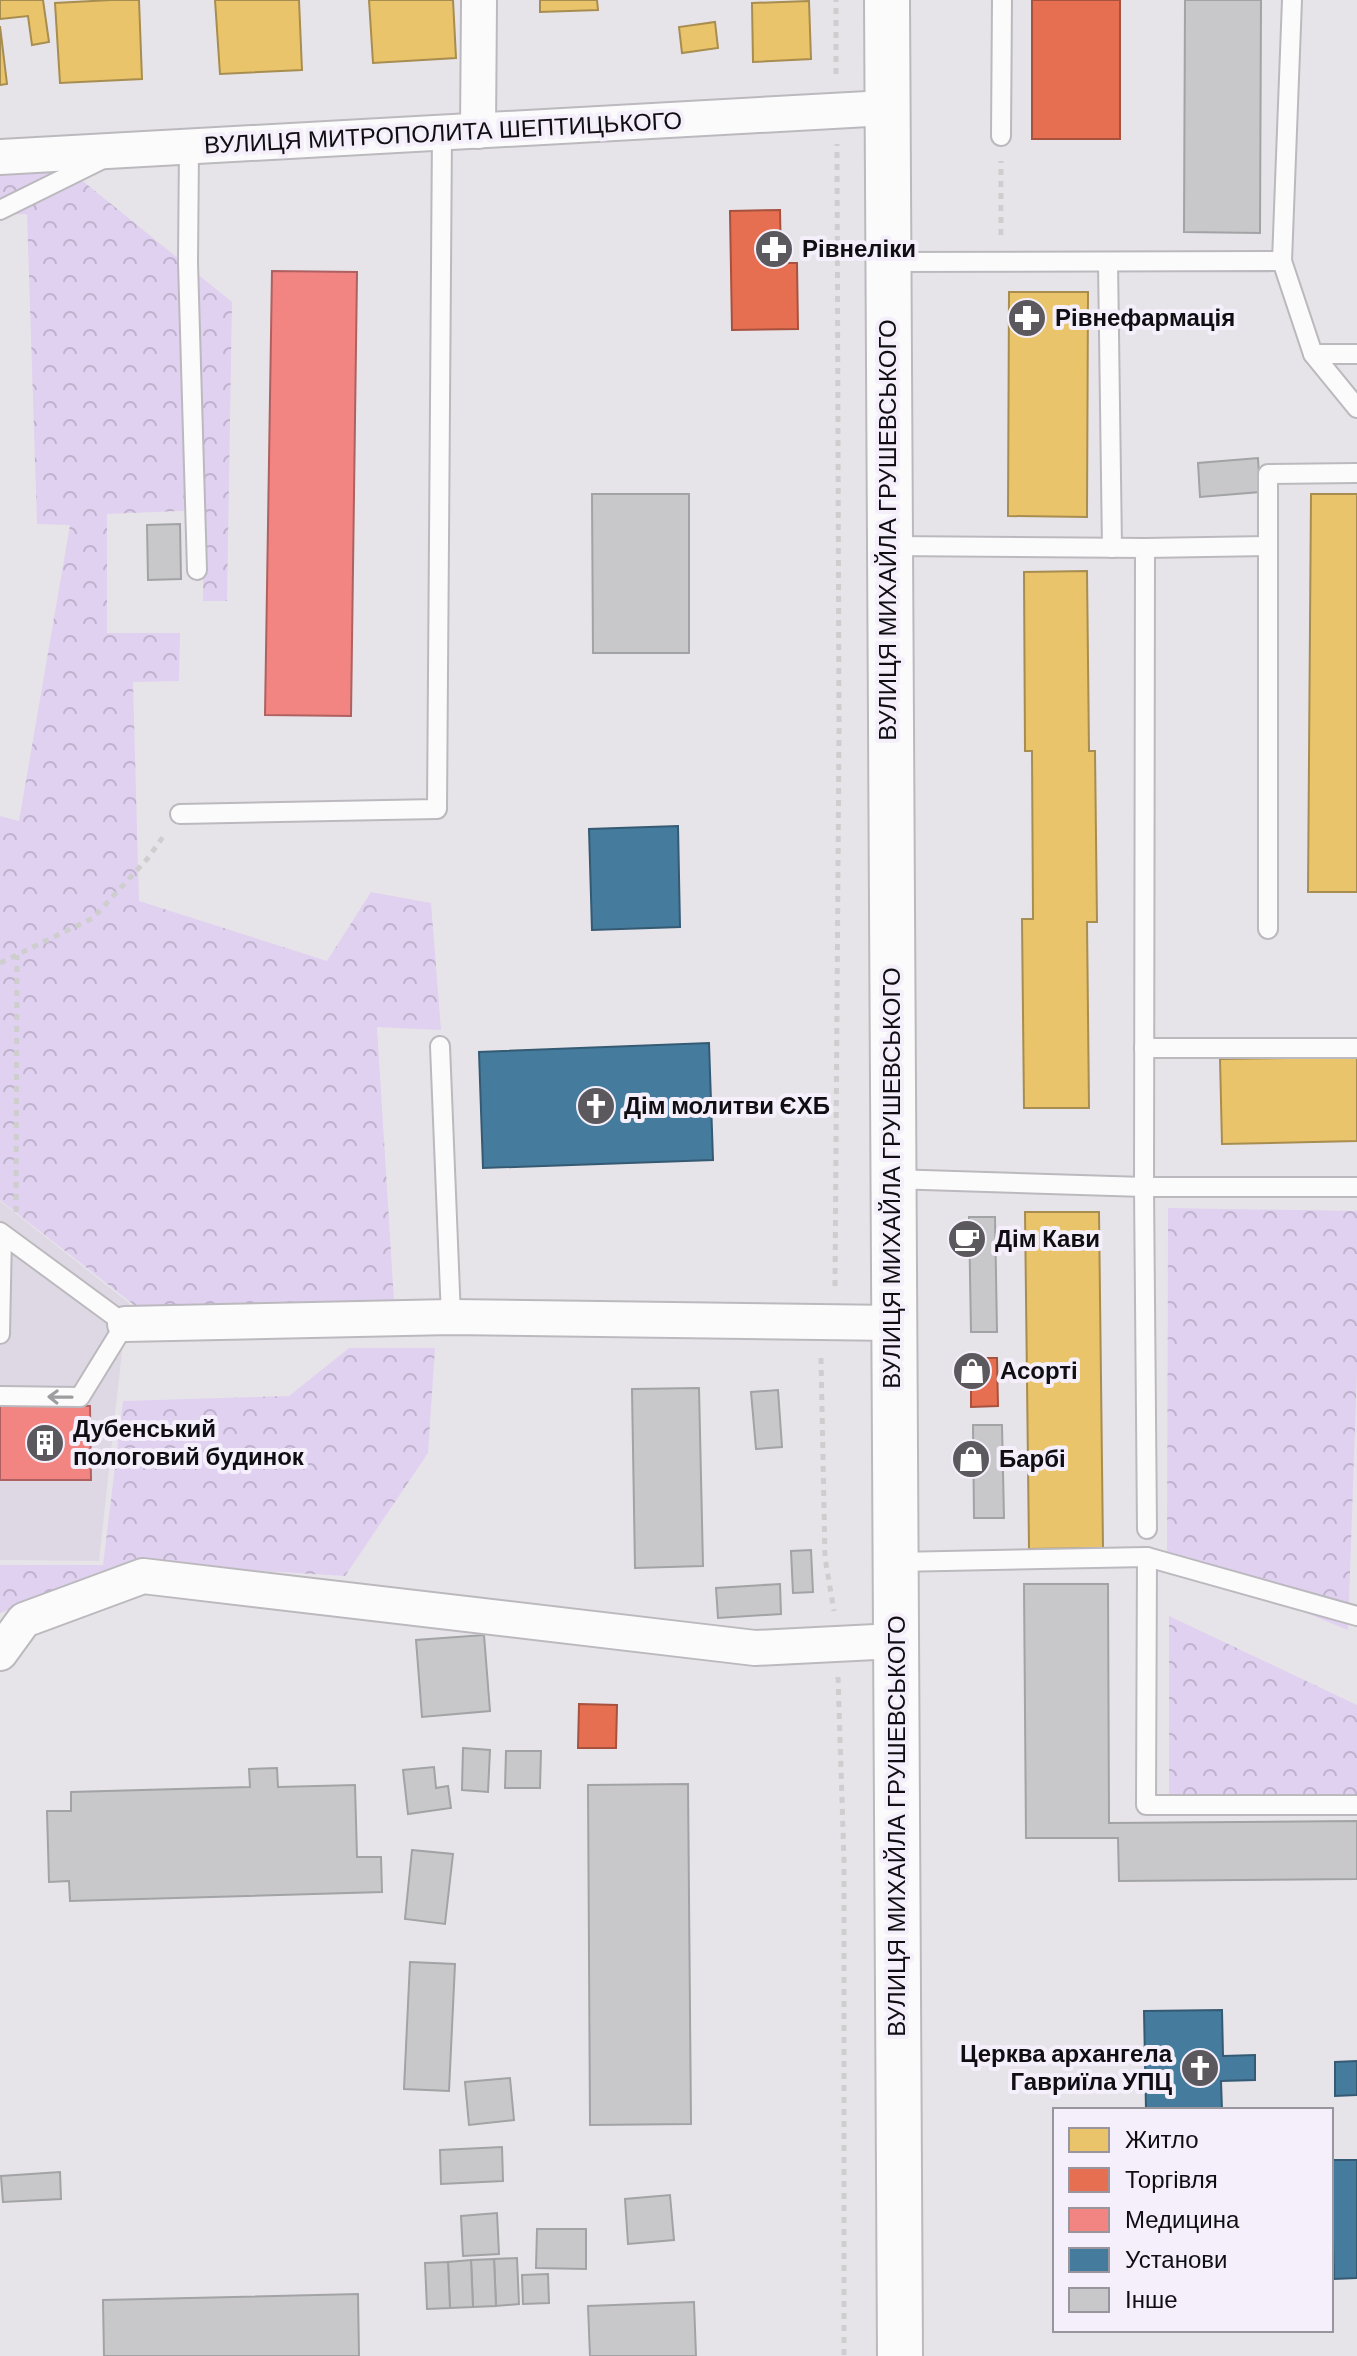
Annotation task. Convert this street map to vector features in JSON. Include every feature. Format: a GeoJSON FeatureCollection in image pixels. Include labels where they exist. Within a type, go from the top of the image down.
{"type":"FeatureCollection","features":[{"type":"Feature","properties":{"kind":"main road","name":"ВУЛИЦЯ МИХАЙЛА ГРУШЕВСЬКОГО"},"geometry":{"type":"LineString","coordinates":[[887,0],[900,2356]]}},
{"type":"Feature","properties":{"kind":"street"},"geometry":{"type":"LineString","coordinates":[[478,131],[479,0]]}},
{"type":"Feature","properties":{"kind":"street","name":"ВУЛИЦЯ МИТРОПОЛИТА ШЕПТИЦЬКОГО"},"geometry":{"type":"LineString","coordinates":[[0,157],[886,108]]}},
{"type":"Feature","properties":{"kind":"street"},"geometry":{"type":"LineString","coordinates":[[125,1324],[451,1317],[894,1323]]}},
{"type":"Feature","properties":{"kind":"street"},"geometry":{"type":"LineString","coordinates":[[5,1639],[24,1620],[143,1576],[755,1648],[895,1641]]}},
{"type":"Feature","properties":{"kind":"lane"},"geometry":{"type":"LineString","coordinates":[[1001,136],[1002,0]]}},
{"type":"Feature","properties":{"kind":"lane"},"geometry":{"type":"LineString","coordinates":[[1292,0],[1282,261],[1313,354],[1357,408]]}},
{"type":"Feature","properties":{"kind":"lane"},"geometry":{"type":"LineString","coordinates":[[180,814],[437,809],[442,133]]}},
{"type":"Feature","properties":{"kind":"lane"},"geometry":{"type":"LineString","coordinates":[[189,147],[188,263],[197,570]]}},
{"type":"Feature","properties":{"kind":"lane"},"geometry":{"type":"LineString","coordinates":[[0,210],[120,150]]}},
{"type":"Feature","properties":{"kind":"lane"},"geometry":{"type":"LineString","coordinates":[[887,262],[1282,261]]}},
{"type":"Feature","properties":{"kind":"lane"},"geometry":{"type":"LineString","coordinates":[[1108,262],[1112,548]]}},
{"type":"Feature","properties":{"kind":"lane"},"geometry":{"type":"LineString","coordinates":[[1313,354],[1357,354]]}},
{"type":"Feature","properties":{"kind":"lane"},"geometry":{"type":"LineString","coordinates":[[1268,929],[1268,474],[1357,473]]}},
{"type":"Feature","properties":{"kind":"lane"},"geometry":{"type":"LineString","coordinates":[[889,546],[1268,546]]}},
{"type":"Feature","properties":{"kind":"lane"},"geometry":{"type":"LineString","coordinates":[[1145,548],[1147,1529]]}},
{"type":"Feature","properties":{"kind":"lane"},"geometry":{"type":"LineString","coordinates":[[440,1046],[451,1317]]}},
{"type":"Feature","properties":{"kind":"lane"},"geometry":{"type":"LineString","coordinates":[[1144,1048],[1357,1048]]}},
{"type":"Feature","properties":{"kind":"lane"},"geometry":{"type":"LineString","coordinates":[[892,1179],[1144,1187],[1357,1187]]}},
{"type":"Feature","properties":{"kind":"lane"},"geometry":{"type":"LineString","coordinates":[[0,1396],[80,1397],[125,1324],[6,1237]]}},
{"type":"Feature","properties":{"kind":"lane"},"geometry":{"type":"LineString","coordinates":[[0,1334],[6,1237]]}},
{"type":"Feature","properties":{"kind":"lane"},"geometry":{"type":"LineString","coordinates":[[1147,1557],[1146,1805],[1357,1805]]}},
{"type":"Feature","properties":{"kind":"lane"},"geometry":{"type":"LineString","coordinates":[[895,1562],[1147,1557],[1357,1616]]}},
{"type":"Feature","properties":{"kind":"path"},"geometry":{"type":"LineString","coordinates":[[836,0],[839,166],[837,1279],[821,1345],[825,1558],[833,1600],[836,1644],[844,1860],[844,2356]]}},
{"type":"Feature","properties":{"kind":"path"},"geometry":{"type":"LineString","coordinates":[[1001,136],[1001,263]]}},
{"type":"Feature","properties":{"kind":"path"},"geometry":{"type":"LineString","coordinates":[[0,963],[93,918],[148,858],[180,814]]}},
{"type":"Feature","properties":{"kind":"path"},"geometry":{"type":"LineString","coordinates":[[6,1237],[17,955]]}},
{"type":"Feature","properties":{"kind":"shaded area"},"geometry":{"type":"Polygon","coordinates":[[[0,1201],[129,1303],[99,1561],[0,1560],[0,1201]]]}},
{"type":"Feature","properties":{"kind":"green space"},"geometry":{"type":"Polygon","coordinates":[[[42,148],[232,302],[227,601],[203,601],[203,510],[107,514],[107,633],[180,633],[179,681],[133,682],[139,901],[327,961],[371,892],[431,903],[441,1030],[377,1027],[394,1301],[138,1308],[0,1200],[0,816],[19,821],[70,525],[37,524],[27,214],[0,215],[0,151],[42,148]]]}},
{"type":"Feature","properties":{"kind":"green space"},"geometry":{"type":"Polygon","coordinates":[[[1168,1208],[1357,1211],[1357,1371],[1348,1630],[1167,1556],[1168,1208]]]}},
{"type":"Feature","properties":{"kind":"green space"},"geometry":{"type":"Polygon","coordinates":[[[349,1348],[435,1348],[428,1453],[345,1576],[142,1563],[0,1613],[0,1565],[103,1565],[123,1401],[289,1396],[349,1348]]]}},
{"type":"Feature","properties":{"kind":"green space"},"geometry":{"type":"Polygon","coordinates":[[[1169,1616],[1357,1705],[1357,1797],[1169,1797],[1169,1616]]]}},
{"type":"Feature","properties":{"kind":"building: Житло"},"geometry":{"type":"Polygon","coordinates":[[[0,0],[43,0],[49,42],[32,45],[28,16],[0,19],[0,0]]]}},
{"type":"Feature","properties":{"kind":"building: Житло"},"geometry":{"type":"Polygon","coordinates":[[[139,0],[142,79],[60,83],[55,3],[139,0]]]}},
{"type":"Feature","properties":{"kind":"building: Житло"},"geometry":{"type":"Polygon","coordinates":[[[215,0],[299,0],[302,70],[220,74],[215,0]]]}},
{"type":"Feature","properties":{"kind":"building: Житло"},"geometry":{"type":"Polygon","coordinates":[[[369,0],[453,0],[456,58],[373,63],[369,0]]]}},
{"type":"Feature","properties":{"kind":"building: Житло"},"geometry":{"type":"Polygon","coordinates":[[[540,0],[597,0],[598,10],[540,12],[540,0]]]}},
{"type":"Feature","properties":{"kind":"building: Житло"},"geometry":{"type":"Polygon","coordinates":[[[809,1],[811,59],[753,62],[752,3],[809,1]]]}},
{"type":"Feature","properties":{"kind":"building: Житло"},"geometry":{"type":"Polygon","coordinates":[[[715,22],[718,48],[682,53],[679,27],[715,22]]]}},
{"type":"Feature","properties":{"kind":"building: Житло"},"geometry":{"type":"Polygon","coordinates":[[[0,26],[7,84],[0,85],[0,26]]]}},
{"type":"Feature","properties":{"kind":"building: Житло"},"geometry":{"type":"Polygon","coordinates":[[[1009,292],[1088,292],[1087,517],[1008,516],[1009,292]]]}},
{"type":"Feature","properties":{"kind":"building: Житло"},"geometry":{"type":"Polygon","coordinates":[[[1311,494],[1357,494],[1357,892],[1308,892],[1311,494]]]}},
{"type":"Feature","properties":{"kind":"building: Житло"},"geometry":{"type":"Polygon","coordinates":[[[1087,571],[1089,751],[1095,751],[1097,922],[1087,922],[1089,1108],[1024,1108],[1022,919],[1033,919],[1032,751],[1025,751],[1024,572],[1087,571]]]}},
{"type":"Feature","properties":{"kind":"building: Житло"},"geometry":{"type":"Polygon","coordinates":[[[1357,1057],[1357,1141],[1222,1144],[1220,1059],[1357,1057]]]}},
{"type":"Feature","properties":{"kind":"building: Житло"},"geometry":{"type":"Polygon","coordinates":[[[1025,1212],[1099,1212],[1103,1548],[1029,1549],[1025,1212]]]}},
{"type":"Feature","properties":{"kind":"building: Торгівля"},"geometry":{"type":"Polygon","coordinates":[[[1032,0],[1120,0],[1120,139],[1032,139],[1032,0]]]}},
{"type":"Feature","properties":{"kind":"building: Торгівля"},"geometry":{"type":"Polygon","coordinates":[[[780,210],[781,263],[797,263],[798,329],[732,330],[730,211],[780,210]]]}},
{"type":"Feature","properties":{"kind":"building: Торгівля"},"geometry":{"type":"Polygon","coordinates":[[[971,1358],[997,1358],[998,1406],[971,1407],[971,1358]]]}},
{"type":"Feature","properties":{"kind":"building: Торгівля"},"geometry":{"type":"Polygon","coordinates":[[[579,1704],[617,1705],[616,1748],[578,1748],[579,1704]]]}},
{"type":"Feature","properties":{"kind":"building: Медицина"},"geometry":{"type":"Polygon","coordinates":[[[272,271],[357,272],[351,716],[265,715],[272,271]]]}},
{"type":"Feature","properties":{"kind":"building: Медицина","name":"Дубенський пологовий будинок"},"geometry":{"type":"Polygon","coordinates":[[[0,1406],[90,1406],[91,1480],[0,1480],[0,1406]]]}},
{"type":"Feature","properties":{"kind":"building: Установи"},"geometry":{"type":"Polygon","coordinates":[[[678,826],[680,927],[592,930],[589,829],[678,826]]]}},
{"type":"Feature","properties":{"kind":"building: Установи","name":"Дім молитви ЄХБ"},"geometry":{"type":"Polygon","coordinates":[[[709,1043],[713,1160],[483,1168],[479,1052],[709,1043]]]}},
{"type":"Feature","properties":{"kind":"building: Установи","name":"Церква архангела Гавриїла УПЦ"},"geometry":{"type":"Polygon","coordinates":[[[1222,2010],[1223,2056],[1255,2055],[1255,2080],[1221,2081],[1222,2108],[1146,2108],[1144,2011],[1222,2010]]]}},
{"type":"Feature","properties":{"kind":"building: Установи"},"geometry":{"type":"Polygon","coordinates":[[[1357,2061],[1357,2095],[1335,2096],[1335,2062],[1357,2061]]]}},
{"type":"Feature","properties":{"kind":"building: Установи"},"geometry":{"type":"Polygon","coordinates":[[[1333,2160],[1357,2160],[1357,2278],[1334,2279],[1333,2160]]]}},
{"type":"Feature","properties":{"kind":"building: Інше"},"geometry":{"type":"Polygon","coordinates":[[[1185,0],[1261,0],[1260,233],[1184,232],[1185,0]]]}},
{"type":"Feature","properties":{"kind":"building: Інше"},"geometry":{"type":"Polygon","coordinates":[[[1258,458],[1260,492],[1200,497],[1198,463],[1258,458]]]}},
{"type":"Feature","properties":{"kind":"building: Інше"},"geometry":{"type":"Polygon","coordinates":[[[592,494],[689,494],[689,653],[593,653],[592,494]]]}},
{"type":"Feature","properties":{"kind":"building: Інше"},"geometry":{"type":"Polygon","coordinates":[[[180,524],[181,579],[148,580],[147,525],[180,524]]]}},
{"type":"Feature","properties":{"kind":"building: Інше"},"geometry":{"type":"Polygon","coordinates":[[[969,1217],[995,1217],[997,1332],[971,1332],[969,1217]]]}},
{"type":"Feature","properties":{"kind":"building: Інше"},"geometry":{"type":"Polygon","coordinates":[[[699,1388],[703,1566],[635,1568],[632,1389],[699,1388]]]}},
{"type":"Feature","properties":{"kind":"building: Інше"},"geometry":{"type":"Polygon","coordinates":[[[778,1390],[782,1447],[756,1449],[751,1392],[778,1390]]]}},
{"type":"Feature","properties":{"kind":"building: Інше"},"geometry":{"type":"Polygon","coordinates":[[[973,1425],[1002,1425],[1004,1518],[974,1518],[973,1425]]]}},
{"type":"Feature","properties":{"kind":"building: Інше"},"geometry":{"type":"Polygon","coordinates":[[[811,1550],[813,1592],[793,1593],[791,1551],[811,1550]]]}},
{"type":"Feature","properties":{"kind":"building: Інше"},"geometry":{"type":"Polygon","coordinates":[[[780,1584],[781,1614],[718,1618],[716,1588],[780,1584]]]}},
{"type":"Feature","properties":{"kind":"building: Інше"},"geometry":{"type":"Polygon","coordinates":[[[1024,1584],[1108,1584],[1109,1823],[1357,1821],[1357,1879],[1119,1881],[1118,1838],[1026,1838],[1024,1584]]]}},
{"type":"Feature","properties":{"kind":"building: Інше"},"geometry":{"type":"Polygon","coordinates":[[[484,1635],[490,1711],[422,1717],[416,1640],[484,1635]]]}},
{"type":"Feature","properties":{"kind":"building: Інше"},"geometry":{"type":"Polygon","coordinates":[[[463,1748],[490,1750],[488,1792],[462,1790],[463,1748]]]}},
{"type":"Feature","properties":{"kind":"building: Інше"},"geometry":{"type":"Polygon","coordinates":[[[506,1751],[541,1751],[540,1788],[505,1788],[506,1751]]]}},
{"type":"Feature","properties":{"kind":"building: Інше"},"geometry":{"type":"Polygon","coordinates":[[[434,1767],[436,1788],[448,1786],[451,1808],[408,1814],[403,1770],[434,1767]]]}},
{"type":"Feature","properties":{"kind":"building: Інше"},"geometry":{"type":"Polygon","coordinates":[[[277,1768],[278,1787],[355,1785],[357,1857],[381,1857],[382,1892],[70,1901],[69,1881],[49,1882],[47,1811],[71,1811],[71,1792],[250,1787],[249,1769],[277,1768]]]}},
{"type":"Feature","properties":{"kind":"building: Інше"},"geometry":{"type":"Polygon","coordinates":[[[688,1784],[691,2124],[590,2125],[588,1785],[688,1784]]]}},
{"type":"Feature","properties":{"kind":"building: Інше"},"geometry":{"type":"Polygon","coordinates":[[[412,1850],[453,1854],[445,1924],[405,1919],[412,1850]]]}},
{"type":"Feature","properties":{"kind":"building: Інше"},"geometry":{"type":"Polygon","coordinates":[[[410,1962],[455,1964],[449,2091],[404,2089],[410,1962]]]}},
{"type":"Feature","properties":{"kind":"building: Інше"},"geometry":{"type":"Polygon","coordinates":[[[510,2078],[514,2120],[469,2125],[465,2082],[510,2078]]]}},
{"type":"Feature","properties":{"kind":"building: Інше"},"geometry":{"type":"Polygon","coordinates":[[[502,2147],[503,2181],[441,2184],[440,2150],[502,2147]]]}},
{"type":"Feature","properties":{"kind":"building: Інше"},"geometry":{"type":"Polygon","coordinates":[[[60,2172],[61,2199],[3,2202],[1,2176],[60,2172]]]}},
{"type":"Feature","properties":{"kind":"building: Інше"},"geometry":{"type":"Polygon","coordinates":[[[670,2195],[674,2240],[628,2244],[625,2199],[670,2195]]]}},
{"type":"Feature","properties":{"kind":"building: Інше"},"geometry":{"type":"Polygon","coordinates":[[[497,2213],[499,2254],[463,2256],[461,2216],[497,2213]]]}},
{"type":"Feature","properties":{"kind":"building: Інше"},"geometry":{"type":"Polygon","coordinates":[[[537,2229],[586,2229],[586,2269],[536,2268],[537,2229]]]}},
{"type":"Feature","properties":{"kind":"building: Інше"},"geometry":{"type":"Polygon","coordinates":[[[517,2258],[519,2304],[496,2306],[494,2259],[517,2258]]]}},
{"type":"Feature","properties":{"kind":"building: Інше"},"geometry":{"type":"Polygon","coordinates":[[[494,2259],[496,2306],[473,2307],[471,2260],[494,2259]]]}},
{"type":"Feature","properties":{"kind":"building: Інше"},"geometry":{"type":"Polygon","coordinates":[[[471,2260],[473,2307],[450,2308],[448,2262],[471,2260]]]}},
{"type":"Feature","properties":{"kind":"building: Інше"},"geometry":{"type":"Polygon","coordinates":[[[448,2262],[450,2308],[427,2309],[425,2263],[448,2262]]]}},
{"type":"Feature","properties":{"kind":"building: Інше"},"geometry":{"type":"Polygon","coordinates":[[[548,2274],[549,2303],[523,2304],[522,2275],[548,2274]]]}},
{"type":"Feature","properties":{"kind":"building: Інше"},"geometry":{"type":"Polygon","coordinates":[[[358,2294],[359,2356],[104,2356],[103,2300],[358,2294]]]}},
{"type":"Feature","properties":{"kind":"building: Інше"},"geometry":{"type":"Polygon","coordinates":[[[694,2302],[696,2356],[590,2356],[588,2306],[694,2302]]]}},
{"type":"Feature","properties":{"kind":"place","name":"Рівнеліки"},"geometry":{"type":"Point","coordinates":[774,249]}},
{"type":"Feature","properties":{"kind":"place","name":"Рівнефармація"},"geometry":{"type":"Point","coordinates":[1027,318]}},
{"type":"Feature","properties":{"kind":"place","name":"Дім молитви ЄХБ"},"geometry":{"type":"Point","coordinates":[596,1106]}},
{"type":"Feature","properties":{"kind":"place","name":"Дім Кави"},"geometry":{"type":"Point","coordinates":[967,1239]}},
{"type":"Feature","properties":{"kind":"place","name":"Асорті"},"geometry":{"type":"Point","coordinates":[972,1371]}},
{"type":"Feature","properties":{"kind":"place","name":"Дубенський пологовий будинок"},"geometry":{"type":"Point","coordinates":[45,1443]}},
{"type":"Feature","properties":{"kind":"place","name":"Барбі"},"geometry":{"type":"Point","coordinates":[971,1459]}},
{"type":"Feature","properties":{"kind":"place","name":"Церква архангела Гавриїла УПЦ"},"geometry":{"type":"Point","coordinates":[1200,2068]}}]}
